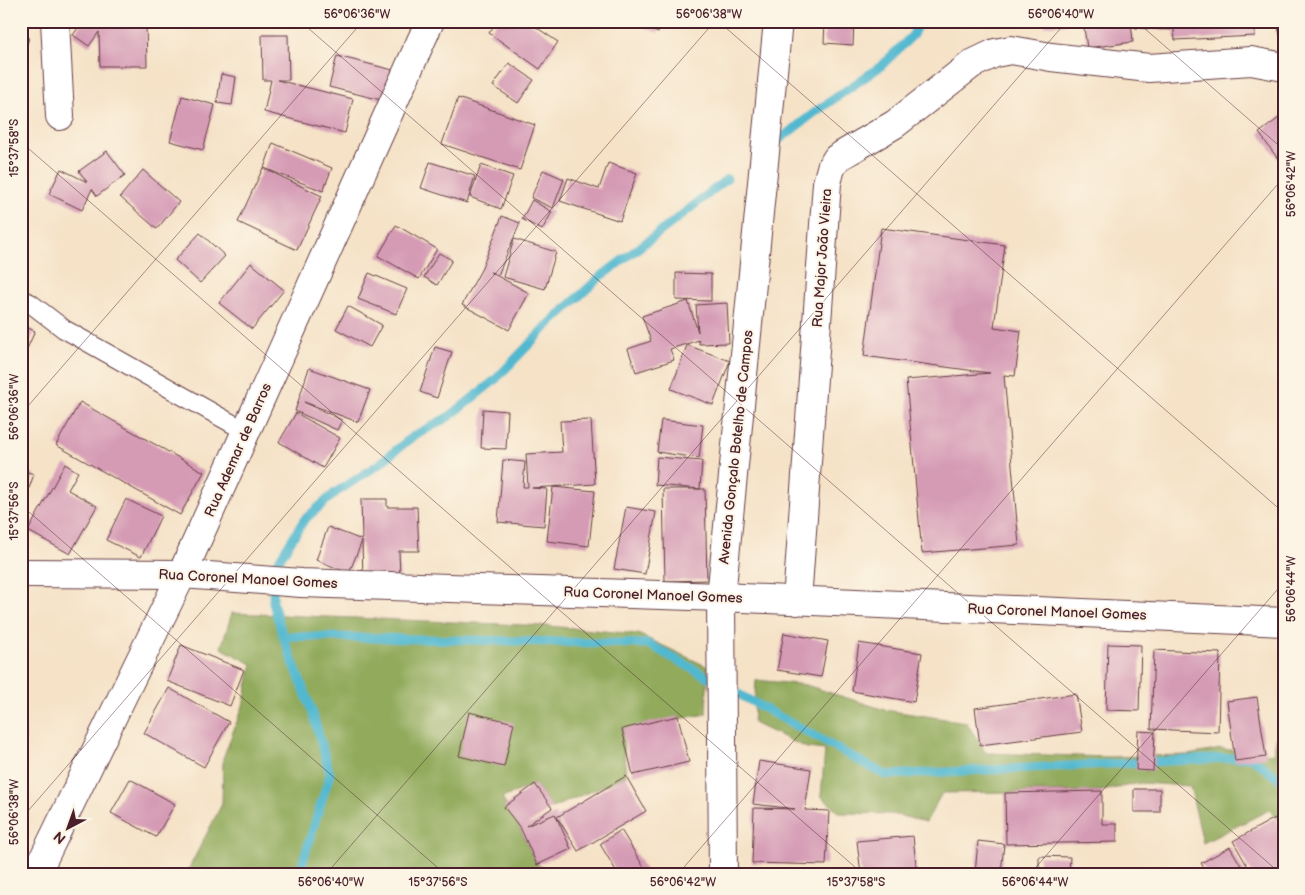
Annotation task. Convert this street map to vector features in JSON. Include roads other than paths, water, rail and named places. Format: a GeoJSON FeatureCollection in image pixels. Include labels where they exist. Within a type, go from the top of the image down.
{"type":"FeatureCollection","features":[{"type":"Feature","properties":{"kind":"street"},"geometry":{"type":"LineString","coordinates":[[55,21],[60,116]]}},
{"type":"Feature","properties":{"kind":"street","name":"Rua Ademar de Barros"},"geometry":{"type":"LineString","coordinates":[[36,874],[182,574],[430,21]]}},
{"type":"Feature","properties":{"kind":"street","name":"Avenida Gonçalo Botelho de Campos"},"geometry":{"type":"LineString","coordinates":[[723,874],[721,597],[778,21]]}},
{"type":"Feature","properties":{"kind":"street","name":"Rua Major João Vieira"},"geometry":{"type":"LineString","coordinates":[[797,601],[827,183],[831,168],[837,158],[895,124],[972,64],[995,53],[1011,50],[1051,57],[1149,68],[1251,61],[1284,67]]}},
{"type":"Feature","properties":{"kind":"street","name":"Rua Coronel Manoel Gomes"},"geometry":{"type":"LineString","coordinates":[[21,573],[182,574],[301,583],[721,597],[1284,622]]}},
{"type":"Feature","properties":{"kind":"lane"},"geometry":{"type":"LineString","coordinates":[[21,299],[30,303],[64,329],[247,432]]}},
{"type":"Feature","properties":{"kind":"waterway"},"geometry":{"type":"LineString","coordinates":[[775,143],[881,66],[913,35],[919,21]]}},
{"type":"Feature","properties":{"kind":"waterway"},"geometry":{"type":"LineString","coordinates":[[299,874],[330,774],[312,711],[283,636],[273,603],[274,568],[304,520],[335,493],[378,465],[412,437],[450,416],[495,380],[547,326],[600,277],[727,179]]}},
{"type":"Feature","properties":{"kind":"waterway"},"geometry":{"type":"LineString","coordinates":[[283,636],[648,644],[885,775],[1251,757],[1284,783]]}}]}
